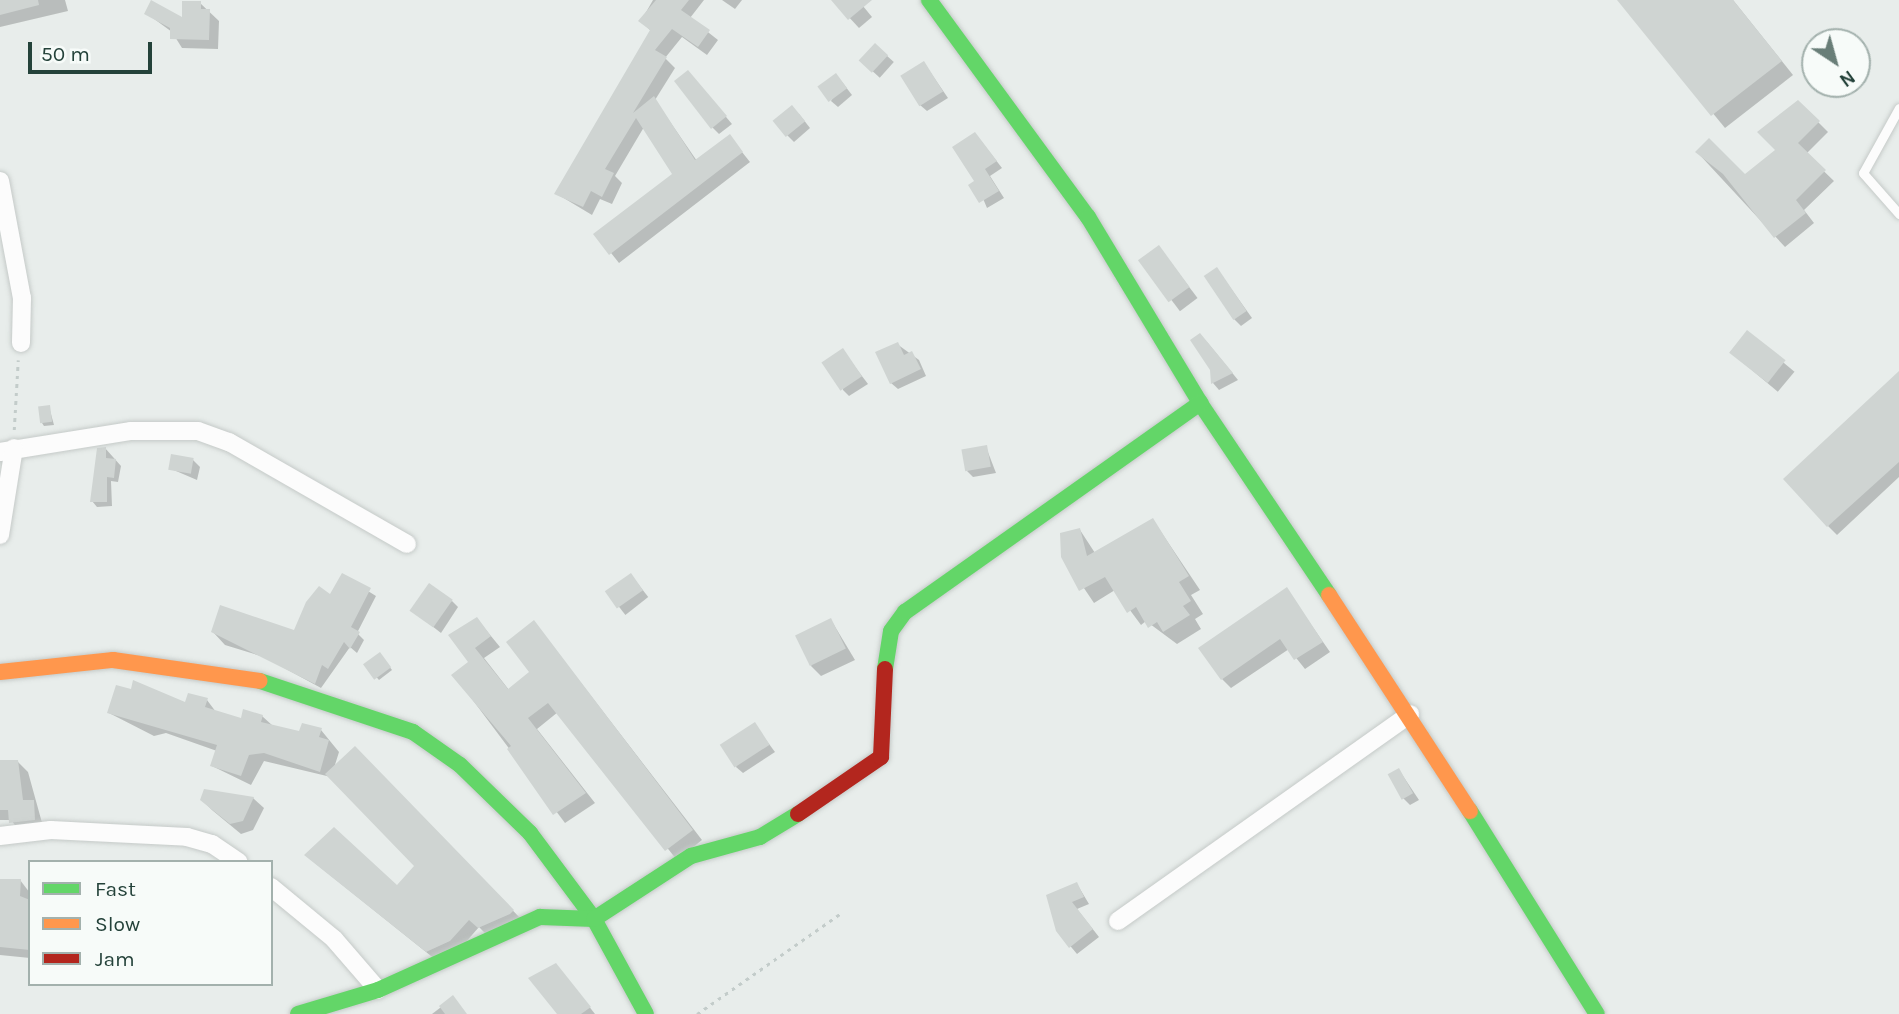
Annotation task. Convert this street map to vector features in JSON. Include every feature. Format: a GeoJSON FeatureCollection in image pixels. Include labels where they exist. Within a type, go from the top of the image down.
{"type":"FeatureCollection","features":[{"type":"Feature","properties":{"kind":"street"},"geometry":{"type":"LineString","coordinates":[[929,0],[1087,217],[1200,403],[1410,714],[1597,1014]]}},
{"type":"Feature","properties":{"kind":"street"},"geometry":{"type":"LineString","coordinates":[[0,181],[22,298],[21,343]]}},
{"type":"Feature","properties":{"kind":"street"},"geometry":{"type":"LineString","coordinates":[[298,1014],[378,990],[540,917],[594,919],[691,856],[760,837],[873,765],[885,747],[880,713],[891,631],[905,612],[1200,403]]}},
{"type":"Feature","properties":{"kind":"street"},"geometry":{"type":"LineString","coordinates":[[0,535],[7,450],[144,430],[198,431],[229,442],[407,544]]}},
{"type":"Feature","properties":{"kind":"street"},"geometry":{"type":"LineString","coordinates":[[0,673],[113,660],[169,664],[239,674],[367,713],[413,732],[485,787],[530,833],[594,919],[638,1011]]}},
{"type":"Feature","properties":{"kind":"street"},"geometry":{"type":"LineString","coordinates":[[1118,921],[1410,714]]}},
{"type":"Feature","properties":{"kind":"street"},"geometry":{"type":"LineString","coordinates":[[0,836],[51,830],[187,837],[212,844],[236,860]]}},
{"type":"Feature","properties":{"kind":"street"},"geometry":{"type":"LineString","coordinates":[[273,889],[334,939],[378,990]]}},
{"type":"Feature","properties":{"kind":"lane"},"geometry":{"type":"LineString","coordinates":[[1899,108],[1863,173],[1899,214]]}},
{"type":"Feature","properties":{"kind":"path"},"geometry":{"type":"LineString","coordinates":[[7,450],[21,343]]}},
{"type":"Feature","properties":{"kind":"path"},"geometry":{"type":"LineString","coordinates":[[696,1014],[841,913]]}},
{"type":"Feature","properties":{"kind":"building"},"geometry":{"type":"Polygon","coordinates":[[[0,0],[38,0],[39,5],[0,15],[0,0]]]}},
{"type":"Feature","properties":{"kind":"building"},"geometry":{"type":"Polygon","coordinates":[[[151,0],[182,17],[182,1],[201,1],[201,9],[210,9],[209,40],[170,39],[170,28],[144,14],[151,0]]]}},
{"type":"Feature","properties":{"kind":"building"},"geometry":{"type":"Polygon","coordinates":[[[656,0],[689,0],[681,10],[710,30],[698,47],[672,29],[655,50],[667,57],[633,113],[654,96],[695,160],[730,134],[743,152],[609,255],[593,234],[672,174],[636,118],[605,169],[614,173],[602,197],[591,191],[583,207],[554,194],[650,30],[638,21],[656,0]]]}},
{"type":"Feature","properties":{"kind":"building"},"geometry":{"type":"Polygon","coordinates":[[[831,0],[872,0],[848,20],[831,0]]]}},
{"type":"Feature","properties":{"kind":"building"},"geometry":{"type":"Polygon","coordinates":[[[1617,0],[1733,0],[1782,61],[1711,116],[1617,0]]]}},
{"type":"Feature","properties":{"kind":"building"},"geometry":{"type":"Polygon","coordinates":[[[875,43],[888,55],[872,73],[859,61],[875,43]]]}},
{"type":"Feature","properties":{"kind":"building"},"geometry":{"type":"Polygon","coordinates":[[[924,61],[943,92],[919,106],[900,76],[924,61]]]}},
{"type":"Feature","properties":{"kind":"building"},"geometry":{"type":"Polygon","coordinates":[[[688,70],[727,116],[711,129],[674,81],[688,70]]]}},
{"type":"Feature","properties":{"kind":"building"},"geometry":{"type":"Polygon","coordinates":[[[836,73],[847,88],[829,102],[817,87],[836,73]]]}},
{"type":"Feature","properties":{"kind":"building"},"geometry":{"type":"Polygon","coordinates":[[[1798,100],[1820,121],[1798,143],[1826,170],[1796,200],[1806,213],[1774,238],[1723,174],[1695,152],[1709,138],[1745,174],[1775,150],[1757,132],[1798,100]]]}},
{"type":"Feature","properties":{"kind":"building"},"geometry":{"type":"Polygon","coordinates":[[[792,105],[805,121],[786,137],[773,121],[792,105]]]}},
{"type":"Feature","properties":{"kind":"building"},"geometry":{"type":"Polygon","coordinates":[[[975,132],[997,161],[985,169],[999,191],[979,203],[968,185],[974,181],[952,147],[975,132]]]}},
{"type":"Feature","properties":{"kind":"building"},"geometry":{"type":"Polygon","coordinates":[[[1159,245],[1190,287],[1169,302],[1138,260],[1159,245]]]}},
{"type":"Feature","properties":{"kind":"building"},"geometry":{"type":"Polygon","coordinates":[[[1217,267],[1247,311],[1233,320],[1204,276],[1217,267]]]}},
{"type":"Feature","properties":{"kind":"building"},"geometry":{"type":"Polygon","coordinates":[[[1747,330],[1786,360],[1768,383],[1729,353],[1747,330]]]}},
{"type":"Feature","properties":{"kind":"building"},"geometry":{"type":"Polygon","coordinates":[[[1200,333],[1233,373],[1211,384],[1210,370],[1190,340],[1200,333]]]}},
{"type":"Feature","properties":{"kind":"building"},"geometry":{"type":"Polygon","coordinates":[[[898,342],[904,355],[912,351],[921,369],[890,384],[875,352],[898,342]]]}},
{"type":"Feature","properties":{"kind":"building"},"geometry":{"type":"Polygon","coordinates":[[[843,348],[862,376],[840,391],[821,363],[843,348]]]}},
{"type":"Feature","properties":{"kind":"building"},"geometry":{"type":"Polygon","coordinates":[[[1899,371],[1899,462],[1827,527],[1783,479],[1899,371]]]}},
{"type":"Feature","properties":{"kind":"building"},"geometry":{"type":"Polygon","coordinates":[[[50,405],[52,422],[40,423],[38,406],[50,405]]]}},
{"type":"Feature","properties":{"kind":"building"},"geometry":{"type":"Polygon","coordinates":[[[987,445],[991,467],[965,471],[961,450],[987,445]]]}},
{"type":"Feature","properties":{"kind":"building"},"geometry":{"type":"Polygon","coordinates":[[[106,447],[106,458],[116,459],[114,478],[107,477],[107,502],[90,502],[97,448],[106,447]]]}},
{"type":"Feature","properties":{"kind":"building"},"geometry":{"type":"Polygon","coordinates":[[[171,454],[194,458],[191,474],[168,470],[171,454]]]}},
{"type":"Feature","properties":{"kind":"building"},"geometry":{"type":"Polygon","coordinates":[[[1153,518],[1189,576],[1179,582],[1191,601],[1183,606],[1190,615],[1163,632],[1157,622],[1148,628],[1136,607],[1127,613],[1105,577],[1079,591],[1061,557],[1060,533],[1080,528],[1087,556],[1153,518]]]}},
{"type":"Feature","properties":{"kind":"building"},"geometry":{"type":"Polygon","coordinates":[[[342,573],[371,588],[351,627],[360,632],[350,649],[344,642],[328,669],[322,665],[315,684],[211,632],[220,605],[294,630],[306,602],[319,586],[330,594],[342,573]]]}},
{"type":"Feature","properties":{"kind":"building"},"geometry":{"type":"Polygon","coordinates":[[[631,573],[643,590],[617,609],[605,591],[631,573]]]}},
{"type":"Feature","properties":{"kind":"building"},"geometry":{"type":"Polygon","coordinates":[[[429,583],[453,600],[433,627],[409,611],[429,583]]]}},
{"type":"Feature","properties":{"kind":"building"},"geometry":{"type":"Polygon","coordinates":[[[1287,587],[1323,642],[1294,660],[1280,639],[1221,680],[1198,648],[1287,587]]]}},
{"type":"Feature","properties":{"kind":"building"},"geometry":{"type":"Polygon","coordinates":[[[477,617],[491,636],[475,648],[508,689],[529,672],[506,642],[534,620],[693,830],[665,851],[548,703],[528,718],[586,793],[553,815],[507,749],[511,746],[451,675],[468,662],[448,635],[477,617]]]}},
{"type":"Feature","properties":{"kind":"building"},"geometry":{"type":"Polygon","coordinates":[[[831,618],[846,649],[810,666],[795,636],[831,618]]]}},
{"type":"Feature","properties":{"kind":"building"},"geometry":{"type":"Polygon","coordinates":[[[380,652],[391,667],[374,680],[363,664],[380,652]]]}},
{"type":"Feature","properties":{"kind":"building"},"geometry":{"type":"Polygon","coordinates":[[[133,680],[185,702],[188,693],[208,698],[205,707],[241,718],[243,709],[263,715],[261,722],[299,731],[302,723],[322,728],[319,737],[329,740],[320,772],[264,753],[249,755],[241,776],[210,766],[217,745],[107,713],[116,685],[131,689],[133,680]]]}},
{"type":"Feature","properties":{"kind":"building"},"geometry":{"type":"Polygon","coordinates":[[[755,722],[770,745],[734,768],[720,745],[755,722]]]}},
{"type":"Feature","properties":{"kind":"building"},"geometry":{"type":"Polygon","coordinates":[[[355,746],[514,910],[510,914],[478,928],[469,920],[450,941],[426,952],[304,855],[334,827],[397,885],[414,866],[325,774],[355,746]]]}},
{"type":"Feature","properties":{"kind":"building"},"geometry":{"type":"Polygon","coordinates":[[[0,760],[18,760],[23,800],[34,800],[35,820],[9,823],[8,810],[0,810],[0,760]]]}},
{"type":"Feature","properties":{"kind":"building"},"geometry":{"type":"Polygon","coordinates":[[[1399,768],[1413,793],[1402,800],[1388,774],[1399,768]]]}},
{"type":"Feature","properties":{"kind":"building"},"geometry":{"type":"Polygon","coordinates":[[[204,789],[254,797],[243,821],[230,824],[200,800],[204,789]]]}},
{"type":"Feature","properties":{"kind":"building"},"geometry":{"type":"Polygon","coordinates":[[[0,879],[21,879],[20,896],[28,899],[28,950],[0,947],[0,879]]]}},
{"type":"Feature","properties":{"kind":"building"},"geometry":{"type":"Polygon","coordinates":[[[1077,882],[1084,897],[1072,902],[1093,929],[1069,948],[1056,931],[1046,895],[1077,882]]]}},
{"type":"Feature","properties":{"kind":"building"},"geometry":{"type":"Polygon","coordinates":[[[556,963],[591,1007],[581,1014],[557,1014],[528,978],[556,963]]]}},
{"type":"Feature","properties":{"kind":"building"},"geometry":{"type":"Polygon","coordinates":[[[453,995],[467,1014],[445,1014],[439,1006],[453,995]]]}},
{"type":"Feature","properties":{"kind":"traffic: fast"},"geometry":{"type":"LineString","coordinates":[[929,0],[1088,217],[1200,403],[1329,595]]}},
{"type":"Feature","properties":{"kind":"traffic: fast"},"geometry":{"type":"LineString","coordinates":[[885,669],[891,631],[905,612],[1200,403]]}},
{"type":"Feature","properties":{"kind":"traffic: fast"},"geometry":{"type":"LineString","coordinates":[[260,681],[413,732],[460,765],[530,833],[594,919],[646,1014]]}},
{"type":"Feature","properties":{"kind":"traffic: fast"},"geometry":{"type":"LineString","coordinates":[[1470,811],[1597,1014]]}},
{"type":"Feature","properties":{"kind":"traffic: fast"},"geometry":{"type":"LineString","coordinates":[[298,1014],[378,990],[540,917],[594,919],[691,856],[760,837],[798,814]]}},
{"type":"Feature","properties":{"kind":"traffic: slow"},"geometry":{"type":"LineString","coordinates":[[1329,595],[1470,811]]}},
{"type":"Feature","properties":{"kind":"traffic: slow"},"geometry":{"type":"LineString","coordinates":[[0,672],[113,660],[260,681]]}},
{"type":"Feature","properties":{"kind":"traffic: jam"},"geometry":{"type":"LineString","coordinates":[[798,814],[881,757],[885,669]]}}]}
